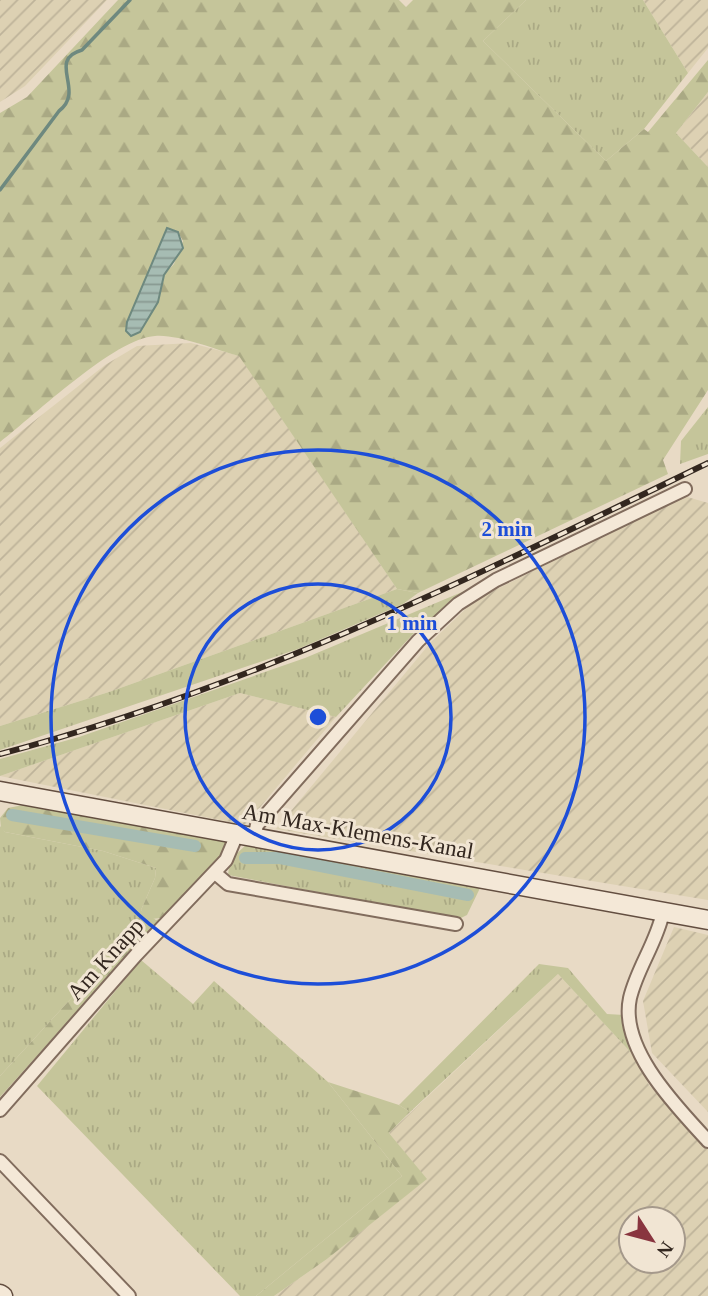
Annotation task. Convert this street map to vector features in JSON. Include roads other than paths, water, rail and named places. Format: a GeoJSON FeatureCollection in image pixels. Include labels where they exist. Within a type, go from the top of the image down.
{"type":"FeatureCollection","features":[{"type":"Feature","properties":{"kind":"main road","name":"Am Max-Klemens-Kanal"},"geometry":{"type":"LineString","coordinates":[[0,792],[708,920]]}},
{"type":"Feature","properties":{"kind":"street","name":"Am Knapp"},"geometry":{"type":"LineString","coordinates":[[0,1111],[136,955],[215,873],[418,641],[458,604],[496,580],[685,489]]}},
{"type":"Feature","properties":{"kind":"street"},"geometry":{"type":"LineString","coordinates":[[215,873],[228,884],[456,923]]}},
{"type":"Feature","properties":{"kind":"street"},"geometry":{"type":"LineString","coordinates":[[663,912],[656,939],[630,999],[631,1018],[638,1047],[654,1082],[708,1141]]}},
{"type":"Feature","properties":{"kind":"street"},"geometry":{"type":"LineString","coordinates":[[0,1161],[129,1296]]}},
{"type":"Feature","properties":{"kind":"waterway"},"geometry":{"type":"LineString","coordinates":[[0,190],[66,103],[69,94],[67,61],[82,50],[130,0]]}},
{"type":"Feature","properties":{"kind":"waterway"},"geometry":{"type":"LineString","coordinates":[[12,815],[195,846]]}},
{"type":"Feature","properties":{"kind":"waterway"},"geometry":{"type":"LineString","coordinates":[[245,858],[280,858],[468,895]]}},
{"type":"Feature","properties":{"kind":"railway"},"geometry":{"type":"LineString","coordinates":[[0,754],[183,697],[273,663],[448,587],[708,463]]}}]}
